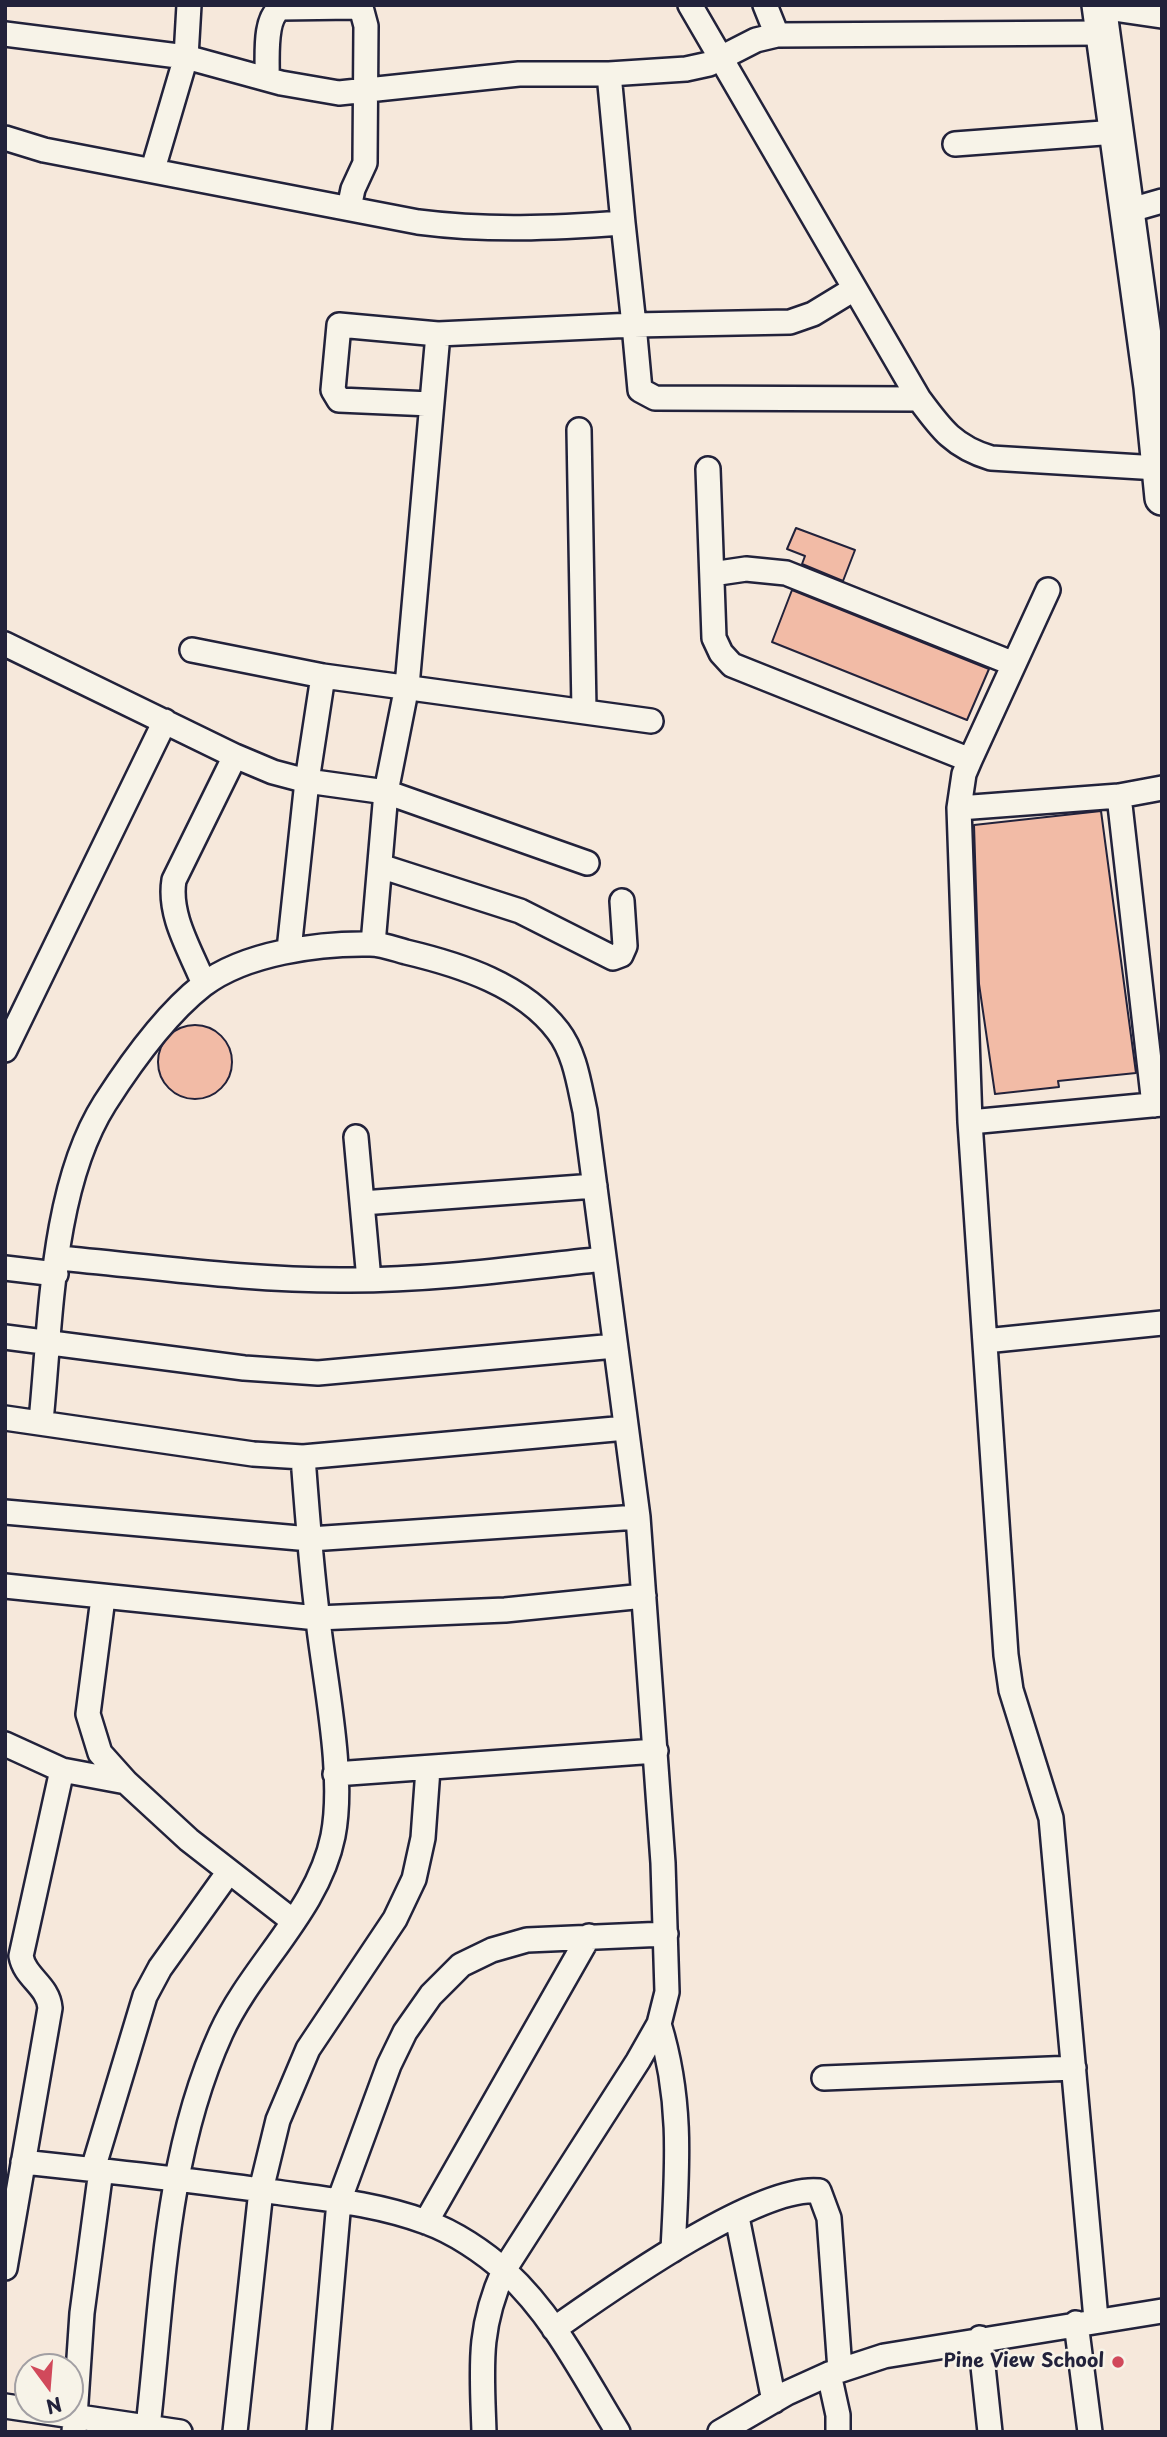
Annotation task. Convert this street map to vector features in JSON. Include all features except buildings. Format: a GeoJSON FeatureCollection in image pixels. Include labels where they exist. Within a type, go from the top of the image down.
{"type":"FeatureCollection","features":[{"type":"Feature","properties":{"kind":"street"},"geometry":{"type":"LineString","coordinates":[[153,169],[186,57],[189,5]]}},
{"type":"Feature","properties":{"kind":"street"},"geometry":{"type":"LineString","coordinates":[[5,34],[186,57],[305,89],[365,93],[519,74],[609,74],[687,69],[721,59],[756,40],[777,35],[1100,19],[1127,211],[1156,386],[1160,483],[991,458],[967,451],[944,433],[919,399],[854,289],[721,59],[690,5]]}},
{"type":"Feature","properties":{"kind":"street"},"geometry":{"type":"LineString","coordinates":[[765,5],[777,35]]}},
{"type":"Feature","properties":{"kind":"street"},"geometry":{"type":"LineString","coordinates":[[1121,5],[1162,11]]}},
{"type":"Feature","properties":{"kind":"street"},"geometry":{"type":"LineString","coordinates":[[267,78],[270,22],[276,11],[281,8],[354,7],[362,11],[366,26],[365,163],[353,188],[349,208]]}},
{"type":"Feature","properties":{"kind":"street"},"geometry":{"type":"LineString","coordinates":[[609,74],[640,390],[655,398],[919,399]]}},
{"type":"Feature","properties":{"kind":"street"},"geometry":{"type":"LineString","coordinates":[[955,144],[1116,132]]}},
{"type":"Feature","properties":{"kind":"street"},"geometry":{"type":"LineString","coordinates":[[5,138],[44,150],[468,228],[526,230],[623,223]]}},
{"type":"Feature","properties":{"kind":"street"},"geometry":{"type":"LineString","coordinates":[[1127,211],[1162,201]]}},
{"type":"Feature","properties":{"kind":"street"},"geometry":{"type":"LineString","coordinates":[[431,404],[339,400],[333,390],[336,332],[339,325],[438,334],[634,325],[790,322],[813,314],[854,289]]}},
{"type":"Feature","properties":{"kind":"street"},"geometry":{"type":"LineString","coordinates":[[373,944],[386,792],[407,686],[438,334]]}},
{"type":"Feature","properties":{"kind":"street"},"geometry":{"type":"LineString","coordinates":[[579,430],[584,710]]}},
{"type":"Feature","properties":{"kind":"street"},"geometry":{"type":"LineString","coordinates":[[708,469],[714,638],[720,653],[732,665],[970,760]]}},
{"type":"Feature","properties":{"kind":"street"},"geometry":{"type":"LineString","coordinates":[[712,574],[746,569],[786,573],[1014,664]]}},
{"type":"Feature","properties":{"kind":"street"},"geometry":{"type":"LineString","coordinates":[[1048,590],[970,760],[962,782],[959,808],[970,1122],[1006,1655],[1011,1690],[1051,1818],[1073,2068],[1090,2432]]}},
{"type":"Feature","properties":{"kind":"street"},"geometry":{"type":"LineString","coordinates":[[5,644],[234,756],[273,772],[307,781],[386,792],[587,863]]}},
{"type":"Feature","properties":{"kind":"street"},"geometry":{"type":"LineString","coordinates":[[192,650],[323,676],[651,721]]}},
{"type":"Feature","properties":{"kind":"street"},"geometry":{"type":"LineString","coordinates":[[289,950],[307,781],[323,676]]}},
{"type":"Feature","properties":{"kind":"street"},"geometry":{"type":"LineString","coordinates":[[5,1050],[165,721]]}},
{"type":"Feature","properties":{"kind":"street"},"geometry":{"type":"LineString","coordinates":[[204,984],[175,913],[172,894],[174,880],[234,756]]}},
{"type":"Feature","properties":{"kind":"street"},"geometry":{"type":"LineString","coordinates":[[959,808],[1119,796],[1162,788]]}},
{"type":"Feature","properties":{"kind":"street"},"geometry":{"type":"LineString","coordinates":[[970,1122],[1158,1104],[1119,796]]}},
{"type":"Feature","properties":{"kind":"street"},"geometry":{"type":"LineString","coordinates":[[380,866],[520,911],[613,958],[621,955],[625,946],[622,901]]}},
{"type":"Feature","properties":{"kind":"street"},"geometry":{"type":"LineString","coordinates":[[41,1421],[57,1266],[77,1156],[105,1103],[171,1015],[204,984],[237,967],[289,950],[373,944],[441,960],[498,984],[537,1007],[560,1033],[573,1059],[585,1111],[638,1517],[656,1751],[667,1992],[659,2024],[504,2270],[491,2299],[482,2341],[484,2432]]}},
{"type":"Feature","properties":{"kind":"street"},"geometry":{"type":"LineString","coordinates":[[356,1137],[369,1280]]}},
{"type":"Feature","properties":{"kind":"street"},"geometry":{"type":"LineString","coordinates":[[362,1203],[595,1186]]}},
{"type":"Feature","properties":{"kind":"street"},"geometry":{"type":"LineString","coordinates":[[5,1268],[57,1266],[293,1280],[369,1280],[450,1276],[604,1259]]}},
{"type":"Feature","properties":{"kind":"street"},"geometry":{"type":"LineString","coordinates":[[985,1341],[1162,1323]]}},
{"type":"Feature","properties":{"kind":"street"},"geometry":{"type":"LineString","coordinates":[[5,1337],[244,1368],[318,1373],[615,1346]]}},
{"type":"Feature","properties":{"kind":"street"},"geometry":{"type":"LineString","coordinates":[[5,1418],[41,1421],[240,1452],[303,1457],[626,1428]]}},
{"type":"Feature","properties":{"kind":"street"},"geometry":{"type":"LineString","coordinates":[[148,2427],[176,2179],[196,2100],[220,2035],[249,1983],[293,1921],[327,1861],[334,1834],[332,1730],[317,1618],[303,1457]]}},
{"type":"Feature","properties":{"kind":"street"},"geometry":{"type":"LineString","coordinates":[[5,1512],[310,1539],[638,1517]]}},
{"type":"Feature","properties":{"kind":"street"},"geometry":{"type":"LineString","coordinates":[[5,1587],[317,1618],[505,1610],[644,1596]]}},
{"type":"Feature","properties":{"kind":"street"},"geometry":{"type":"LineString","coordinates":[[103,1598],[88,1714],[100,1752],[126,1782],[228,1873],[293,1921]]}},
{"type":"Feature","properties":{"kind":"street"},"geometry":{"type":"LineString","coordinates":[[5,1744],[62,1770],[126,1782]]}},
{"type":"Feature","properties":{"kind":"street"},"geometry":{"type":"LineString","coordinates":[[334,1774],[656,1751]]}},
{"type":"Feature","properties":{"kind":"street"},"geometry":{"type":"LineString","coordinates":[[235,2432],[261,2190],[278,2120],[308,2049],[395,1919],[414,1879],[424,1838],[428,1769]]}},
{"type":"Feature","properties":{"kind":"street"},"geometry":{"type":"LineString","coordinates":[[5,2268],[50,2008],[46,1991],[14,1964],[21,1956],[62,1770]]}},
{"type":"Feature","properties":{"kind":"street"},"geometry":{"type":"LineString","coordinates":[[74,2424],[97,2170],[145,1996],[160,1968],[228,1873]]}},
{"type":"Feature","properties":{"kind":"street"},"geometry":{"type":"LineString","coordinates":[[319,2432],[339,2201],[388,2065],[405,2032],[431,1995],[461,1965],[492,1950],[527,1940],[666,1934]]}},
{"type":"Feature","properties":{"kind":"street"},"geometry":{"type":"LineString","coordinates":[[426,2222],[589,1936]]}},
{"type":"Feature","properties":{"kind":"street"},"geometry":{"type":"LineString","coordinates":[[659,2024],[668,2054],[677,2105],[679,2138],[673,2250]]}},
{"type":"Feature","properties":{"kind":"street"},"geometry":{"type":"LineString","coordinates":[[824,2078],[1073,2068]]}},
{"type":"Feature","properties":{"kind":"street"},"geometry":{"type":"LineString","coordinates":[[23,2162],[339,2201],[426,2222],[461,2239],[504,2270],[527,2293],[554,2329],[618,2432]]}},
{"type":"Feature","properties":{"kind":"street"},"geometry":{"type":"LineString","coordinates":[[554,2329],[673,2250],[791,2192],[819,2191],[829,2218],[838,2432]]}},
{"type":"Feature","properties":{"kind":"street"},"geometry":{"type":"LineString","coordinates":[[737,2217],[774,2401]]}},
{"type":"Feature","properties":{"kind":"street"},"geometry":{"type":"LineString","coordinates":[[720,2432],[774,2401],[834,2372],[884,2356],[979,2338],[1162,2311]]}},
{"type":"Feature","properties":{"kind":"street"},"geometry":{"type":"LineString","coordinates":[[979,2338],[990,2432]]}},
{"type":"Feature","properties":{"kind":"street"},"geometry":{"type":"LineString","coordinates":[[5,2406],[74,2424],[148,2427],[180,2432]]}},
{"type":"Feature","properties":{"kind":"place","name":"Pine View School"},"geometry":{"type":"Point","coordinates":[1118,2362]}}]}
